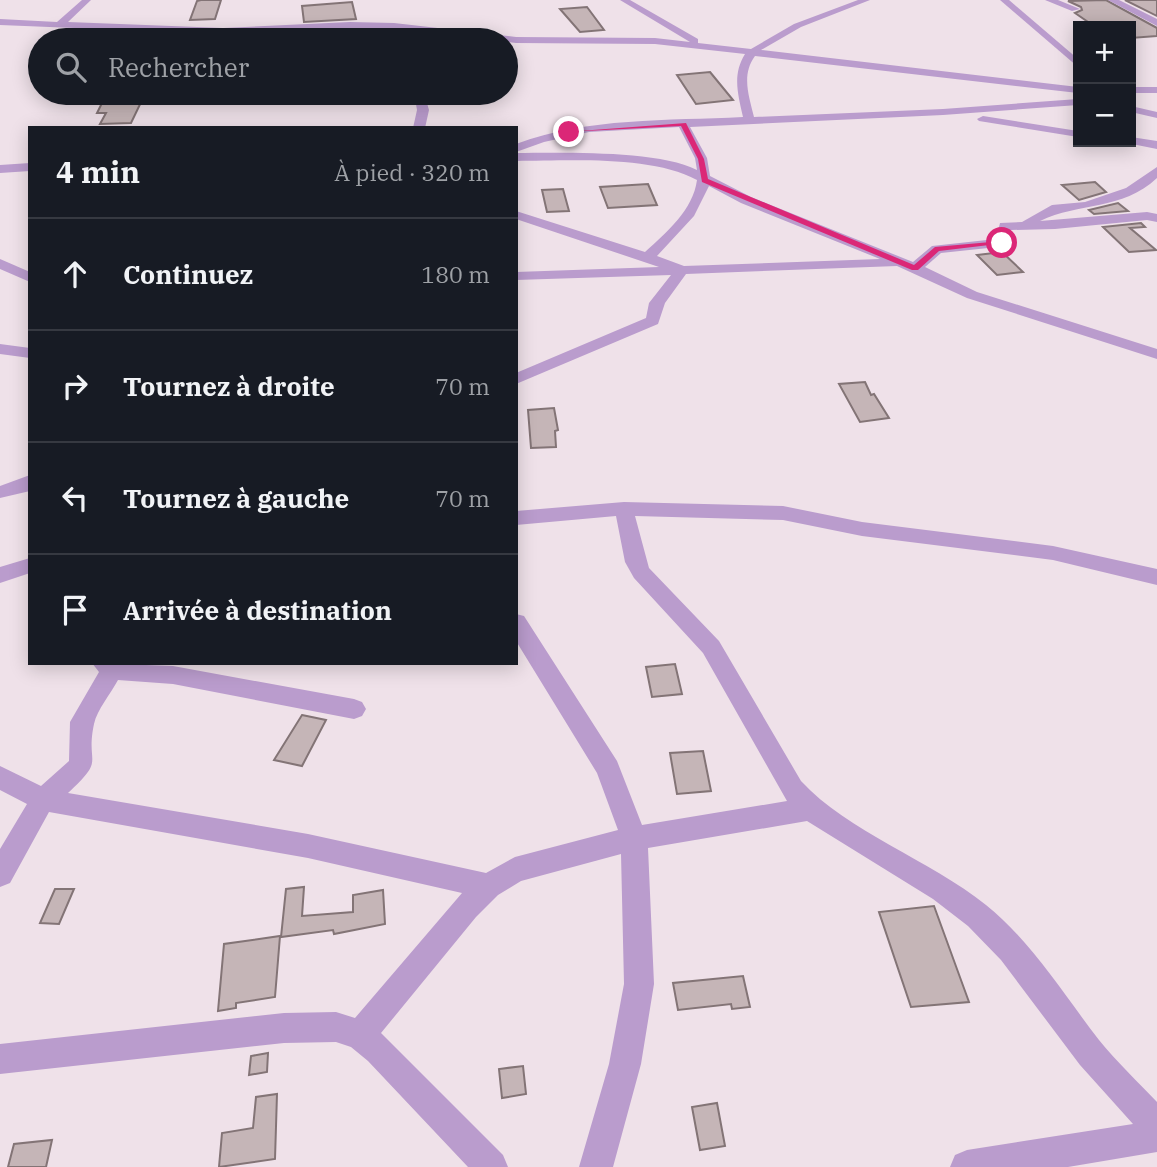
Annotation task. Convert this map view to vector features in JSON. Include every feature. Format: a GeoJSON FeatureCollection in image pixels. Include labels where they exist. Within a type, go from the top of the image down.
{"type":"FeatureCollection","features":[{"type":"Feature","properties":{"kind":"street"},"geometry":{"type":"LineString","coordinates":[[58,26],[87,0]]}},
{"type":"Feature","properties":{"kind":"street"},"geometry":{"type":"LineString","coordinates":[[624,0],[702,46]]}},
{"type":"Feature","properties":{"kind":"street"},"geometry":{"type":"LineString","coordinates":[[749,121],[741,75],[743,64],[755,51],[792,27],[866,0]]}},
{"type":"Feature","properties":{"kind":"street"},"geometry":{"type":"LineString","coordinates":[[1004,0],[1073,60]]}},
{"type":"Feature","properties":{"kind":"street"},"geometry":{"type":"LineString","coordinates":[[1049,0],[1075,9]]}},
{"type":"Feature","properties":{"kind":"street"},"geometry":{"type":"LineString","coordinates":[[1112,0],[1157,23]]}},
{"type":"Feature","properties":{"kind":"street"},"geometry":{"type":"LineString","coordinates":[[0,22],[129,28]]}},
{"type":"Feature","properties":{"kind":"street"},"geometry":{"type":"LineString","coordinates":[[306,28],[378,25],[428,28]]}},
{"type":"Feature","properties":{"kind":"street"},"geometry":{"type":"LineString","coordinates":[[518,40],[638,40],[755,51],[1073,89]]}},
{"type":"Feature","properties":{"kind":"street"},"geometry":{"type":"LineString","coordinates":[[984,80],[1036,95],[1073,101]]}},
{"type":"Feature","properties":{"kind":"street"},"geometry":{"type":"LineString","coordinates":[[1136,90],[1157,90]]}},
{"type":"Feature","properties":{"kind":"street"},"geometry":{"type":"LineString","coordinates":[[518,147],[537,139],[569,132],[683,124],[941,113],[1073,102]]}},
{"type":"Feature","properties":{"kind":"street"},"geometry":{"type":"LineString","coordinates":[[419,126],[422,105]]}},
{"type":"Feature","properties":{"kind":"street"},"geometry":{"type":"LineString","coordinates":[[1136,110],[1157,115]]}},
{"type":"Feature","properties":{"kind":"street"},"geometry":{"type":"LineString","coordinates":[[941,113],[1073,133]]}},
{"type":"Feature","properties":{"kind":"street"},"geometry":{"type":"LineString","coordinates":[[648,257],[676,230],[692,209],[705,181],[701,159],[683,124]]}},
{"type":"Feature","properties":{"kind":"street"},"geometry":{"type":"LineString","coordinates":[[1136,142],[1157,145]]}},
{"type":"Feature","properties":{"kind":"street"},"geometry":{"type":"LineString","coordinates":[[518,158],[576,157],[666,163],[682,167],[705,181],[1004,307],[1157,354]]}},
{"type":"Feature","properties":{"kind":"street"},"geometry":{"type":"LineString","coordinates":[[0,169],[28,167]]}},
{"type":"Feature","properties":{"kind":"street"},"geometry":{"type":"LineString","coordinates":[[1023,224],[1057,208],[1086,205],[1131,191],[1157,171]]}},
{"type":"Feature","properties":{"kind":"street"},"geometry":{"type":"LineString","coordinates":[[518,216],[682,270]]}},
{"type":"Feature","properties":{"kind":"street"},"geometry":{"type":"LineString","coordinates":[[518,276],[908,265],[937,249],[1002,243],[1005,226],[1055,225],[1147,216],[1157,218]]}},
{"type":"Feature","properties":{"kind":"street"},"geometry":{"type":"LineString","coordinates":[[0,263],[28,277]]}},
{"type":"Feature","properties":{"kind":"street"},"geometry":{"type":"LineString","coordinates":[[518,378],[653,321],[657,303],[682,270]]}},
{"type":"Feature","properties":{"kind":"street"},"geometry":{"type":"LineString","coordinates":[[0,349],[28,353]]}},
{"type":"Feature","properties":{"kind":"street"},"geometry":{"type":"LineString","coordinates":[[0,492],[28,483]]}},
{"type":"Feature","properties":{"kind":"street"},"geometry":{"type":"LineString","coordinates":[[624,509],[635,562],[641,573],[711,647],[792,789],[810,809],[943,890],[978,916],[1011,950],[1091,1055],[1157,1126]]}},
{"type":"Feature","properties":{"kind":"street"},"geometry":{"type":"LineString","coordinates":[[518,517],[531,514],[624,509],[783,513],[862,529],[1053,554],[1157,577]]}},
{"type":"Feature","properties":{"kind":"street"},"geometry":{"type":"LineString","coordinates":[[0,575],[28,566]]}},
{"type":"Feature","properties":{"kind":"street"},"geometry":{"type":"LineString","coordinates":[[518,625],[608,769],[634,838],[639,984],[625,1064],[596,1167]]}},
{"type":"Feature","properties":{"kind":"street"},"geometry":{"type":"LineString","coordinates":[[0,874],[43,800],[81,765],[82,722],[107,667],[173,675],[354,709]]}},
{"type":"Feature","properties":{"kind":"street"},"geometry":{"type":"LineString","coordinates":[[0,776],[43,800],[308,846],[488,886]]}},
{"type":"Feature","properties":{"kind":"street"},"geometry":{"type":"LineString","coordinates":[[360,1035],[488,886],[515,870],[634,838],[810,809]]}},
{"type":"Feature","properties":{"kind":"street"},"geometry":{"type":"LineString","coordinates":[[0,1059],[284,1028],[336,1027],[360,1035],[379,1049],[491,1167]]}},
{"type":"Feature","properties":{"kind":"street"},"geometry":{"type":"LineString","coordinates":[[967,1167],[1157,1136]]}},
{"type":"Feature","properties":{"kind":"building"},"geometry":{"type":"Polygon","coordinates":[[[221,0],[215,19],[190,20],[197,1],[221,0]]]}},
{"type":"Feature","properties":{"kind":"building"},"geometry":{"type":"Polygon","coordinates":[[[1106,0],[1157,28],[1157,36],[1136,38],[1136,21],[1087,21],[1075,13],[1082,10],[1081,7],[1068,1],[1106,0]]]}},
{"type":"Feature","properties":{"kind":"building"},"geometry":{"type":"Polygon","coordinates":[[[1125,0],[1157,0],[1157,16],[1125,0]]]}},
{"type":"Feature","properties":{"kind":"building"},"geometry":{"type":"Polygon","coordinates":[[[352,2],[356,19],[304,22],[302,6],[352,2]]]}},
{"type":"Feature","properties":{"kind":"building"},"geometry":{"type":"Polygon","coordinates":[[[587,7],[604,30],[580,32],[560,9],[587,7]]]}},
{"type":"Feature","properties":{"kind":"building"},"geometry":{"type":"Polygon","coordinates":[[[710,72],[733,100],[696,104],[677,75],[710,72]]]}},
{"type":"Feature","properties":{"kind":"building"},"geometry":{"type":"Polygon","coordinates":[[[101,105],[140,105],[131,123],[100,124],[106,113],[97,113],[101,105]]]}},
{"type":"Feature","properties":{"kind":"building"},"geometry":{"type":"Polygon","coordinates":[[[1095,182],[1106,192],[1079,200],[1062,185],[1095,182]]]}},
{"type":"Feature","properties":{"kind":"building"},"geometry":{"type":"Polygon","coordinates":[[[648,184],[657,205],[608,208],[600,187],[648,184]]]}},
{"type":"Feature","properties":{"kind":"building"},"geometry":{"type":"Polygon","coordinates":[[[563,189],[569,211],[547,212],[542,190],[563,189]]]}},
{"type":"Feature","properties":{"kind":"building"},"geometry":{"type":"Polygon","coordinates":[[[1118,203],[1128,211],[1094,214],[1089,210],[1118,203]]]}},
{"type":"Feature","properties":{"kind":"building"},"geometry":{"type":"Polygon","coordinates":[[[1141,223],[1145,227],[1130,228],[1156,250],[1129,252],[1103,227],[1141,223]]]}},
{"type":"Feature","properties":{"kind":"building"},"geometry":{"type":"Polygon","coordinates":[[[1002,252],[1023,272],[997,275],[977,255],[1002,252]]]}},
{"type":"Feature","properties":{"kind":"building"},"geometry":{"type":"Polygon","coordinates":[[[865,382],[871,395],[874,394],[889,418],[860,422],[839,384],[865,382]]]}},
{"type":"Feature","properties":{"kind":"building"},"geometry":{"type":"Polygon","coordinates":[[[554,408],[558,430],[555,431],[556,447],[531,448],[528,410],[554,408]]]}},
{"type":"Feature","properties":{"kind":"building"},"geometry":{"type":"Polygon","coordinates":[[[675,664],[682,694],[652,697],[646,667],[675,664]]]}},
{"type":"Feature","properties":{"kind":"building"},"geometry":{"type":"Polygon","coordinates":[[[302,715],[326,720],[302,766],[274,760],[302,715]]]}},
{"type":"Feature","properties":{"kind":"building"},"geometry":{"type":"Polygon","coordinates":[[[703,751],[711,791],[677,794],[670,753],[703,751]]]}},
{"type":"Feature","properties":{"kind":"building"},"geometry":{"type":"Polygon","coordinates":[[[304,887],[302,916],[353,912],[353,895],[383,890],[385,924],[334,934],[333,930],[281,937],[286,889],[304,887]]]}},
{"type":"Feature","properties":{"kind":"building"},"geometry":{"type":"Polygon","coordinates":[[[55,889],[74,889],[59,924],[40,923],[55,889]]]}},
{"type":"Feature","properties":{"kind":"building"},"geometry":{"type":"Polygon","coordinates":[[[934,906],[969,1002],[911,1007],[879,912],[934,906]]]}},
{"type":"Feature","properties":{"kind":"building"},"geometry":{"type":"Polygon","coordinates":[[[280,936],[275,997],[236,1003],[236,1008],[218,1011],[224,944],[280,936]]]}},
{"type":"Feature","properties":{"kind":"building"},"geometry":{"type":"Polygon","coordinates":[[[743,976],[750,1007],[732,1009],[731,1004],[678,1010],[673,983],[743,976]]]}},
{"type":"Feature","properties":{"kind":"building"},"geometry":{"type":"Polygon","coordinates":[[[268,1053],[267,1072],[249,1075],[251,1056],[268,1053]]]}},
{"type":"Feature","properties":{"kind":"building"},"geometry":{"type":"Polygon","coordinates":[[[523,1066],[526,1094],[502,1098],[499,1069],[523,1066]]]}},
{"type":"Feature","properties":{"kind":"building"},"geometry":{"type":"Polygon","coordinates":[[[277,1094],[275,1159],[219,1167],[222,1133],[253,1128],[256,1097],[277,1094]]]}},
{"type":"Feature","properties":{"kind":"building"},"geometry":{"type":"Polygon","coordinates":[[[717,1103],[725,1146],[700,1150],[692,1107],[717,1103]]]}},
{"type":"Feature","properties":{"kind":"building"},"geometry":{"type":"Polygon","coordinates":[[[52,1140],[46,1167],[8,1167],[14,1144],[52,1140]]]}},
{"type":"Feature","properties":{"kind":"route"},"geometry":{"type":"LineString","coordinates":[[569,132],[610,127],[683,124],[701,159],[705,181],[915,268],[937,249],[1002,243]]}}]}
